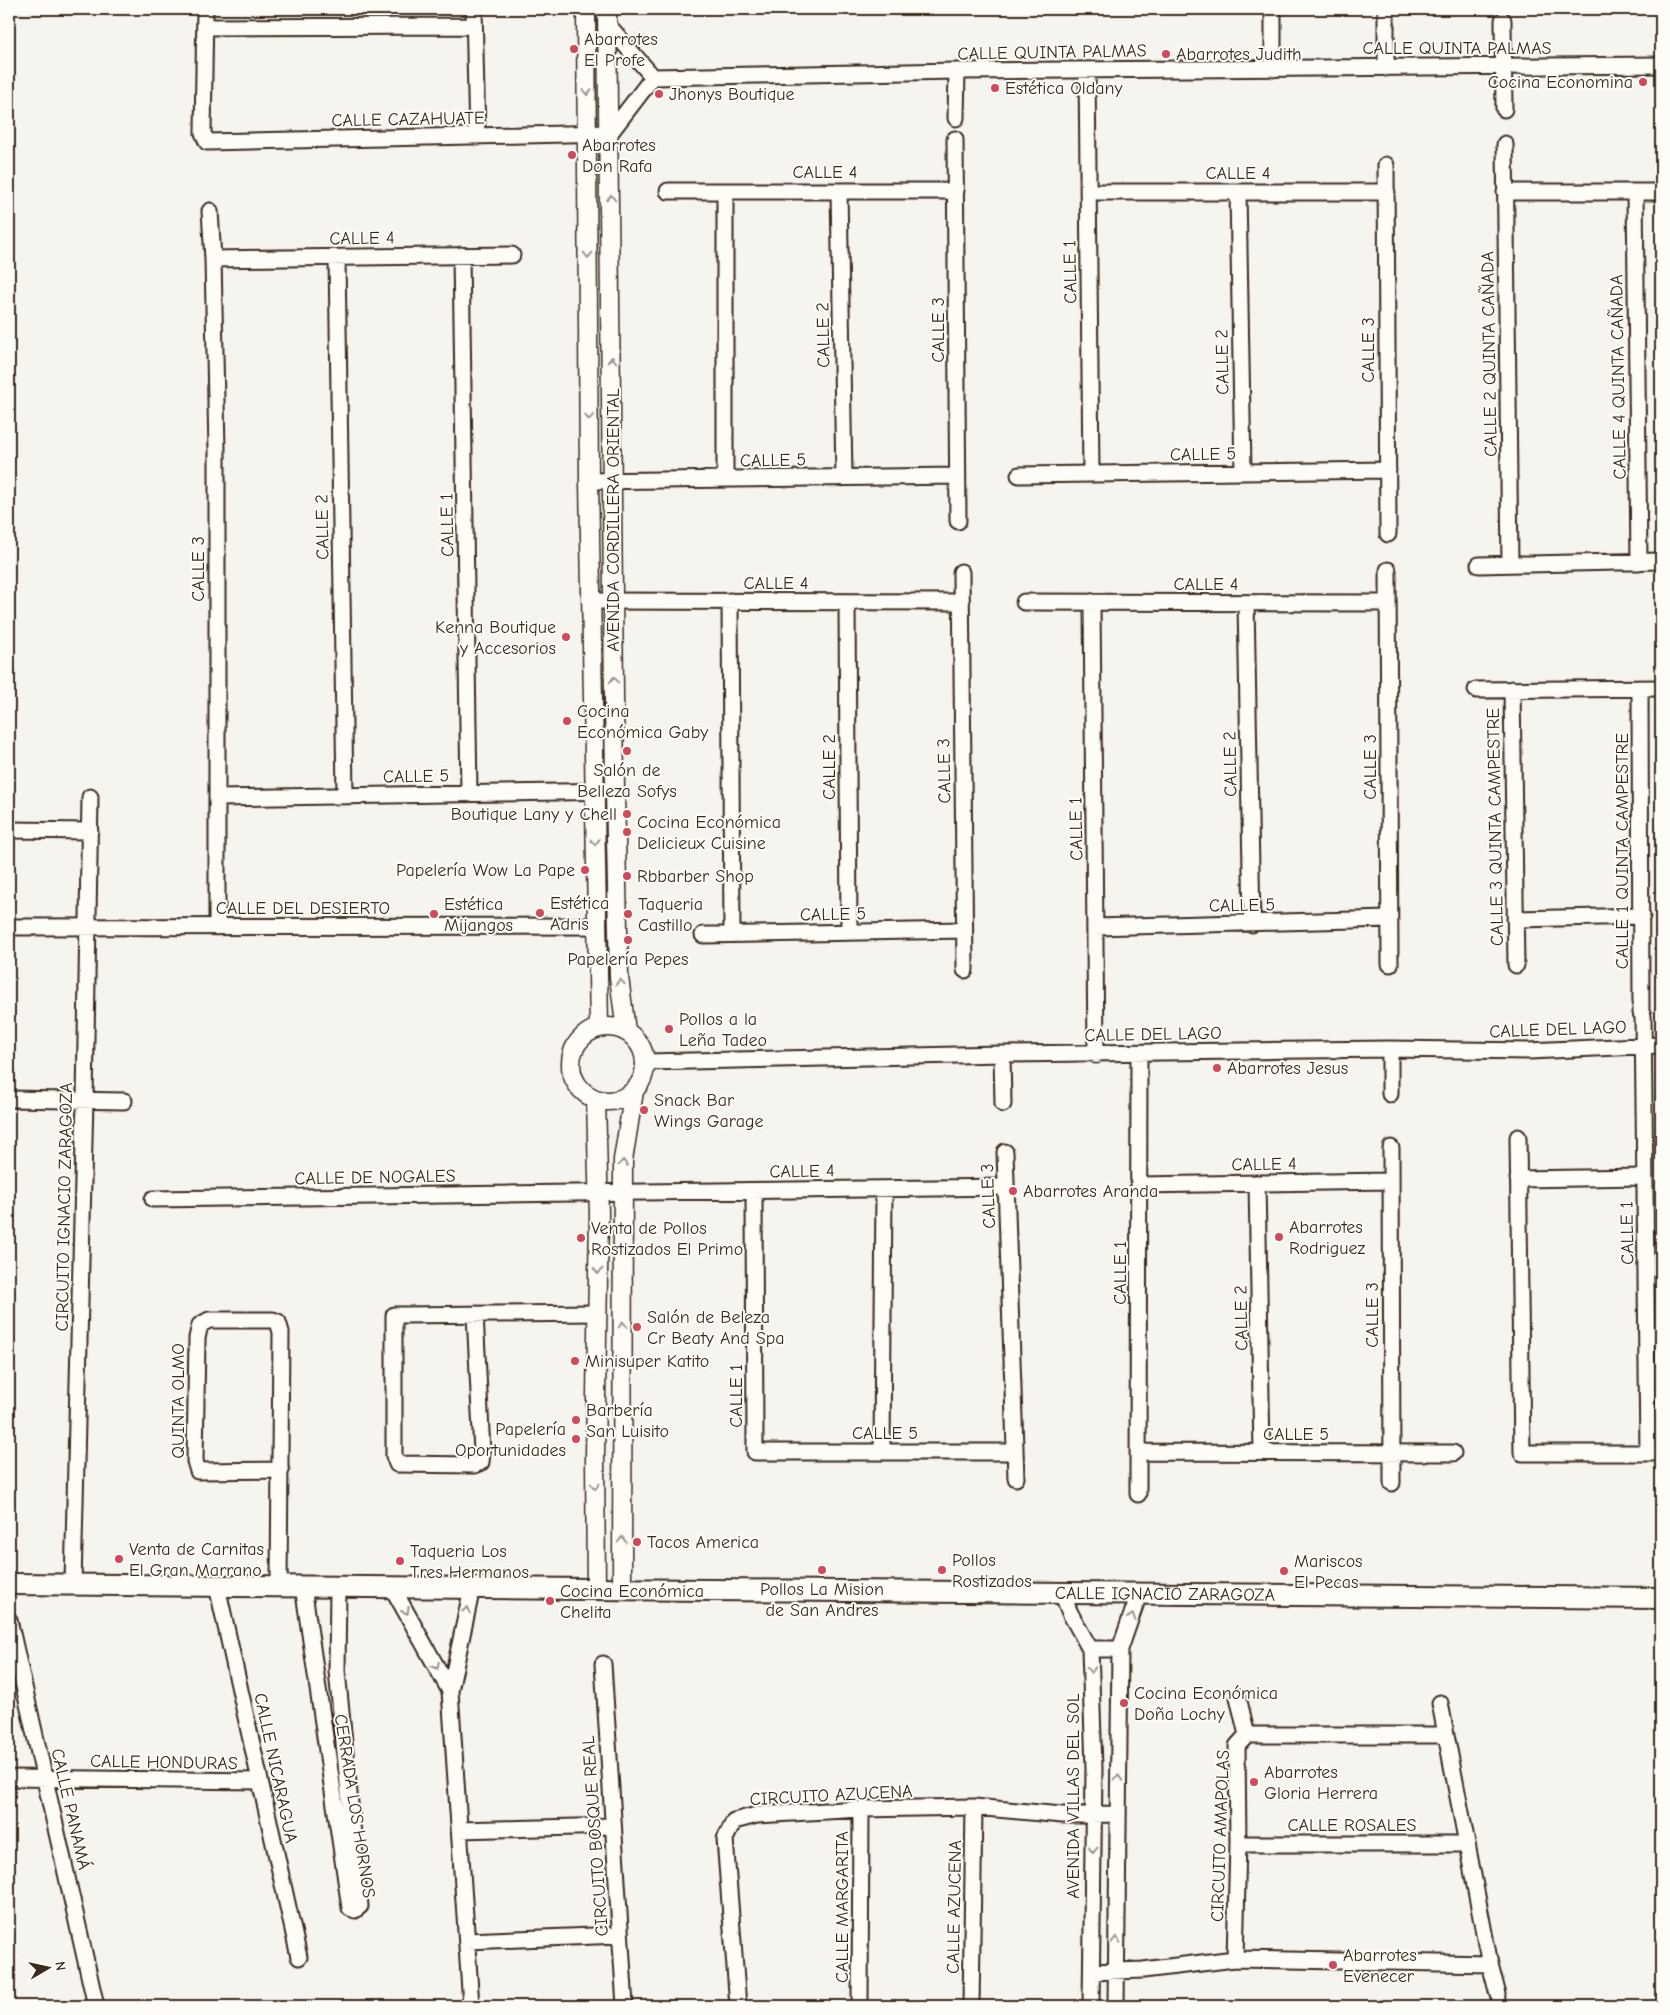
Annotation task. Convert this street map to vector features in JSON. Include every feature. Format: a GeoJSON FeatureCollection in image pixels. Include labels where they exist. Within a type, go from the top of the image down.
{"type":"FeatureCollection","features":[{"type":"Feature","properties":{"kind":"main road","name":"CALLE IGNACIO ZARAGOZA"},"geometry":{"type":"LineString","coordinates":[[9,1584],[1661,1598]]}},
{"type":"Feature","properties":{"kind":"street"},"geometry":{"type":"LineString","coordinates":[[205,9],[205,26],[474,26]]}},
{"type":"Feature","properties":{"kind":"street"},"geometry":{"type":"LineString","coordinates":[[474,9],[477,137]]}},
{"type":"Feature","properties":{"kind":"street","name":"AVENIDA CORDILLERA ORIENTAL"},"geometry":{"type":"LineString","coordinates":[[586,9],[589,481],[593,792],[598,926],[599,1027]]}},
{"type":"Feature","properties":{"kind":"street"},"geometry":{"type":"LineString","coordinates":[[1273,69],[1274,9]]}},
{"type":"Feature","properties":{"kind":"street"},"geometry":{"type":"LineString","coordinates":[[1386,9],[1386,68]]}},
{"type":"Feature","properties":{"kind":"street"},"geometry":{"type":"LineString","coordinates":[[608,17],[653,77],[610,133]]}},
{"type":"Feature","properties":{"kind":"street","name":"AVENIDA CORDILLERA ORIENTAL"},"geometry":{"type":"LineString","coordinates":[[608,17],[615,791],[619,977],[626,1031]]}},
{"type":"Feature","properties":{"kind":"street"},"geometry":{"type":"LineString","coordinates":[[1503,20],[1504,109]]}},
{"type":"Feature","properties":{"kind":"street","name":"CALLE CAZAHUATE"},"geometry":{"type":"LineString","coordinates":[[205,26],[203,133],[208,142],[610,133]]}},
{"type":"Feature","properties":{"kind":"street","name":"CALLE QUINTA PALMAS"},"geometry":{"type":"LineString","coordinates":[[653,77],[957,71],[1661,65]]}},
{"type":"Feature","properties":{"kind":"street","name":"CALLE 1"},"geometry":{"type":"LineString","coordinates":[[1088,70],[1091,474]]}},
{"type":"Feature","properties":{"kind":"street"},"geometry":{"type":"LineString","coordinates":[[956,118],[957,71]]}},
{"type":"Feature","properties":{"kind":"street","name":"CALLE 3"},"geometry":{"type":"LineString","coordinates":[[955,139],[958,521]]}},
{"type":"Feature","properties":{"kind":"street","name":"CALLE 2 QUINTA CAÑADA"},"geometry":{"type":"LineString","coordinates":[[1505,144],[1510,564]]}},
{"type":"Feature","properties":{"kind":"street","name":"CALLE 3"},"geometry":{"type":"LineString","coordinates":[[1386,165],[1388,534]]}},
{"type":"Feature","properties":{"kind":"street","name":"CALLE 4"},"geometry":{"type":"LineString","coordinates":[[668,191],[956,191]]}},
{"type":"Feature","properties":{"kind":"street"},"geometry":{"type":"LineString","coordinates":[[725,191],[725,479]]}},
{"type":"Feature","properties":{"kind":"street","name":"CALLE 2"},"geometry":{"type":"LineString","coordinates":[[839,191],[844,477]]}},
{"type":"Feature","properties":{"kind":"street","name":"CALLE 4"},"geometry":{"type":"LineString","coordinates":[[1088,192],[1386,192]]}},
{"type":"Feature","properties":{"kind":"street","name":"CALLE 2"},"geometry":{"type":"LineString","coordinates":[[1238,192],[1243,472]]}},
{"type":"Feature","properties":{"kind":"street"},"geometry":{"type":"LineString","coordinates":[[1506,192],[1655,192]]}},
{"type":"Feature","properties":{"kind":"street","name":"CALLE 4 QUINTA CAÑADA"},"geometry":{"type":"LineString","coordinates":[[1635,192],[1639,562]]}},
{"type":"Feature","properties":{"kind":"street","name":"CALLE 3"},"geometry":{"type":"LineString","coordinates":[[210,211],[213,259],[217,460],[217,926]]}},
{"type":"Feature","properties":{"kind":"street","name":"CALLE 1"},"geometry":{"type":"LineString","coordinates":[[461,255],[469,794]]}},
{"type":"Feature","properties":{"kind":"street","name":"CALLE 4"},"geometry":{"type":"LineString","coordinates":[[213,259],[512,255]]}},
{"type":"Feature","properties":{"kind":"street","name":"CALLE 2"},"geometry":{"type":"LineString","coordinates":[[337,258],[345,796]]}},
{"type":"Feature","properties":{"kind":"street","name":"CALLE 5"},"geometry":{"type":"LineString","coordinates":[[1019,475],[1388,470]]}},
{"type":"Feature","properties":{"kind":"street","name":"CALLE 5"},"geometry":{"type":"LineString","coordinates":[[589,481],[957,476]]}},
{"type":"Feature","properties":{"kind":"street"},"geometry":{"type":"LineString","coordinates":[[1479,565],[1661,561]]}},
{"type":"Feature","properties":{"kind":"street","name":"CALLE 3"},"geometry":{"type":"LineString","coordinates":[[1388,570],[1390,964]]}},
{"type":"Feature","properties":{"kind":"street","name":"CALLE 3"},"geometry":{"type":"LineString","coordinates":[[960,572],[965,970]]}},
{"type":"Feature","properties":{"kind":"street","name":"CALLE 4"},"geometry":{"type":"LineString","coordinates":[[591,601],[961,602]]}},
{"type":"Feature","properties":{"kind":"street"},"geometry":{"type":"LineString","coordinates":[[730,601],[732,934]]}},
{"type":"Feature","properties":{"kind":"street","name":"CALLE 2"},"geometry":{"type":"LineString","coordinates":[[847,602],[849,932]]}},
{"type":"Feature","properties":{"kind":"street","name":"CALLE 4"},"geometry":{"type":"LineString","coordinates":[[1024,602],[1388,603]]}},
{"type":"Feature","properties":{"kind":"street","name":"CALLE 1"},"geometry":{"type":"LineString","coordinates":[[1092,602],[1096,1054]]}},
{"type":"Feature","properties":{"kind":"street","name":"CALLE 2"},"geometry":{"type":"LineString","coordinates":[[1246,603],[1252,924]]}},
{"type":"Feature","properties":{"kind":"street","name":"CALLE 1 QUINTA CAMPESTRE"},"geometry":{"type":"LineString","coordinates":[[1640,688],[1641,1013]]}},
{"type":"Feature","properties":{"kind":"street"},"geometry":{"type":"LineString","coordinates":[[1476,690],[1659,688]]}},
{"type":"Feature","properties":{"kind":"street","name":"CALLE 3 QUINTA CAMPESTRE"},"geometry":{"type":"LineString","coordinates":[[1512,689],[1516,965]]}},
{"type":"Feature","properties":{"kind":"street","name":"CALLE 5"},"geometry":{"type":"LineString","coordinates":[[218,798],[615,791]]}},
{"type":"Feature","properties":{"kind":"street","name":"CIRCUITO IGNACIO ZARAGOZA"},"geometry":{"type":"LineString","coordinates":[[73,1584],[86,1100],[90,797]]}},
{"type":"Feature","properties":{"kind":"street"},"geometry":{"type":"LineString","coordinates":[[9,830],[90,831]]}},
{"type":"Feature","properties":{"kind":"street"},"geometry":{"type":"LineString","coordinates":[[1515,919],[1642,916]]}},
{"type":"Feature","properties":{"kind":"street","name":"CALLE 5"},"geometry":{"type":"LineString","coordinates":[[1095,927],[1389,919]]}},
{"type":"Feature","properties":{"kind":"street","name":"CALLE DEL DESIERTO"},"geometry":{"type":"LineString","coordinates":[[9,927],[598,926]]}},
{"type":"Feature","properties":{"kind":"street","name":"CALLE 5"},"geometry":{"type":"LineString","coordinates":[[703,935],[964,930]]}},
{"type":"Feature","properties":{"kind":"street","name":"CALLE 1"},"geometry":{"type":"LineString","coordinates":[[1641,1013],[1643,1015],[1644,1045],[1645,1178],[1655,1453]]}},
{"type":"Feature","properties":{"kind":"street"},"geometry":{"type":"LineString","coordinates":[[613,1026],[626,1031],[636,1040],[646,1062],[642,1080],[634,1091],[623,1099],[609,1102],[596,1100],[583,1093],[574,1082],[570,1070],[571,1055],[576,1043],[586,1033],[599,1027],[613,1026]]}},
{"type":"Feature","properties":{"kind":"street","name":"CALLE DEL LAGO"},"geometry":{"type":"LineString","coordinates":[[646,1062],[1002,1054],[1390,1049],[1529,1051],[1661,1045]]}},
{"type":"Feature","properties":{"kind":"street"},"geometry":{"type":"LineString","coordinates":[[1390,1049],[1390,1094]]}},
{"type":"Feature","properties":{"kind":"street","name":"CALLE 1"},"geometry":{"type":"LineString","coordinates":[[1138,1494],[1139,1053]]}},
{"type":"Feature","properties":{"kind":"street"},"geometry":{"type":"LineString","coordinates":[[1002,1054],[1003,1104]]}},
{"type":"Feature","properties":{"kind":"street"},"geometry":{"type":"LineString","coordinates":[[622,1589],[623,1160],[634,1091]]}},
{"type":"Feature","properties":{"kind":"street"},"geometry":{"type":"LineString","coordinates":[[9,1100],[124,1101]]}},
{"type":"Feature","properties":{"kind":"street"},"geometry":{"type":"LineString","coordinates":[[596,1100],[598,1193],[595,1456],[596,1589]]}},
{"type":"Feature","properties":{"kind":"street"},"geometry":{"type":"LineString","coordinates":[[1518,1137],[1522,1453],[1655,1453]]}},
{"type":"Feature","properties":{"kind":"street","name":"CALLE 3"},"geometry":{"type":"LineString","coordinates":[[1390,1148],[1392,1483]]}},
{"type":"Feature","properties":{"kind":"street","name":"CALLE 3"},"geometry":{"type":"LineString","coordinates":[[1005,1152],[1016,1478]]}},
{"type":"Feature","properties":{"kind":"street"},"geometry":{"type":"LineString","coordinates":[[1518,1179],[1645,1178]]}},
{"type":"Feature","properties":{"kind":"street","name":"CALLE 4"},"geometry":{"type":"LineString","coordinates":[[1138,1185],[1390,1181]]}},
{"type":"Feature","properties":{"kind":"street","name":"CALLE 2"},"geometry":{"type":"LineString","coordinates":[[1257,1183],[1262,1452]]}},
{"type":"Feature","properties":{"kind":"street","name":"CALLE 4"},"geometry":{"type":"LineString","coordinates":[[598,1193],[1006,1187]]}},
{"type":"Feature","properties":{"kind":"street"},"geometry":{"type":"LineString","coordinates":[[882,1452],[884,1189]]}},
{"type":"Feature","properties":{"kind":"street","name":"CALLE 1"},"geometry":{"type":"LineString","coordinates":[[754,1190],[755,1452]]}},
{"type":"Feature","properties":{"kind":"street","name":"CALLE DE NOGALES"},"geometry":{"type":"LineString","coordinates":[[153,1199],[598,1193]]}},
{"type":"Feature","properties":{"kind":"street"},"geometry":{"type":"LineString","coordinates":[[475,1314],[481,1462],[474,1465],[397,1464],[394,1456],[394,1315],[475,1314],[597,1313]]}},
{"type":"Feature","properties":{"kind":"street","name":"QUINTA OLMO"},"geometry":{"type":"LineString","coordinates":[[279,1586],[281,1470],[281,1332],[278,1322],[273,1320],[209,1320],[200,1325],[197,1338],[195,1461],[198,1472],[281,1470]]}},
{"type":"Feature","properties":{"kind":"street","name":"CALLE 5"},"geometry":{"type":"LineString","coordinates":[[755,1452],[1015,1452]]}},
{"type":"Feature","properties":{"kind":"street","name":"CALLE 5"},"geometry":{"type":"LineString","coordinates":[[1138,1452],[1453,1453]]}},
{"type":"Feature","properties":{"kind":"street"},"geometry":{"type":"LineString","coordinates":[[595,1456],[623,1457]]}},
{"type":"Feature","properties":{"kind":"street","name":"CALLE NICARAGUA"},"geometry":{"type":"LineString","coordinates":[[217,1586],[299,1957]]}},
{"type":"Feature","properties":{"kind":"street","name":"CERRADA LOS HORNOS"},"geometry":{"type":"LineString","coordinates":[[303,1586],[350,1908],[356,1910],[360,1906],[337,1672],[338,1586]]}},
{"type":"Feature","properties":{"kind":"street"},"geometry":{"type":"LineString","coordinates":[[392,1587],[450,1691]]}},
{"type":"Feature","properties":{"kind":"street"},"geometry":{"type":"LineString","coordinates":[[472,1588],[450,1691],[472,2006]]}},
{"type":"Feature","properties":{"kind":"street","name":"AVENIDA VILLAS DEL SOL"},"geometry":{"type":"LineString","coordinates":[[1062,1593],[1070,1614],[1090,1649],[1093,1815],[1091,2006]]}},
{"type":"Feature","properties":{"kind":"street"},"geometry":{"type":"LineString","coordinates":[[1116,2006],[1120,1649],[1139,1594]]}},
{"type":"Feature","properties":{"kind":"street","name":"CALLE PANAMÁ"},"geometry":{"type":"LineString","coordinates":[[9,1620],[96,2006]]}},
{"type":"Feature","properties":{"kind":"street"},"geometry":{"type":"LineString","coordinates":[[1090,1649],[1120,1649]]}},
{"type":"Feature","properties":{"kind":"street","name":"CIRCUITO BOSQUE REAL"},"geometry":{"type":"LineString","coordinates":[[603,1664],[625,2006]]}},
{"type":"Feature","properties":{"kind":"street"},"geometry":{"type":"LineString","coordinates":[[315,1673],[337,1672]]}},
{"type":"Feature","properties":{"kind":"street"},"geometry":{"type":"LineString","coordinates":[[1238,1697],[1247,1735]]}},
{"type":"Feature","properties":{"kind":"street"},"geometry":{"type":"LineString","coordinates":[[1440,1703],[1466,1844],[1498,1995]]}},
{"type":"Feature","properties":{"kind":"street","name":"CIRCUITO AMAPOLAS"},"geometry":{"type":"LineString","coordinates":[[1235,1959],[1238,1844],[1237,1746],[1247,1735],[1446,1735]]}},
{"type":"Feature","properties":{"kind":"street","name":"CALLE HONDURAS"},"geometry":{"type":"LineString","coordinates":[[9,1778],[260,1781]]}},
{"type":"Feature","properties":{"kind":"street","name":"CIRCUITO AZUCENA"},"geometry":{"type":"LineString","coordinates":[[738,2006],[725,1839],[734,1821],[757,1815],[861,1809],[974,1808],[1062,1815],[1118,1814]]}},
{"type":"Feature","properties":{"kind":"street","name":"CALLE AZUCENA"},"geometry":{"type":"LineString","coordinates":[[971,2006],[974,1808]]}},
{"type":"Feature","properties":{"kind":"street","name":"CALLE MARGARITA"},"geometry":{"type":"LineString","coordinates":[[860,2006],[861,1809]]}},
{"type":"Feature","properties":{"kind":"street"},"geometry":{"type":"LineString","coordinates":[[459,1830],[613,1826]]}},
{"type":"Feature","properties":{"kind":"street","name":"CALLE ROSALES"},"geometry":{"type":"LineString","coordinates":[[1238,1844],[1466,1844]]}},
{"type":"Feature","properties":{"kind":"street"},"geometry":{"type":"LineString","coordinates":[[467,1941],[620,1935]]}},
{"type":"Feature","properties":{"kind":"street"},"geometry":{"type":"LineString","coordinates":[[1092,1972],[1142,1970],[1235,1959],[1490,1964]]}},
{"type":"Feature","properties":{"kind":"place","name":"Abarrotes El Profe"},"geometry":{"type":"Point","coordinates":[574,49]}},
{"type":"Feature","properties":{"kind":"place","name":"Abarrotes Judith"},"geometry":{"type":"Point","coordinates":[1166,54]}},
{"type":"Feature","properties":{"kind":"place","name":"Cocina Economina"},"geometry":{"type":"Point","coordinates":[1643,82]}},
{"type":"Feature","properties":{"kind":"place","name":"Estética Oldany"},"geometry":{"type":"Point","coordinates":[995,88]}},
{"type":"Feature","properties":{"kind":"place","name":"Jhonys Boutique"},"geometry":{"type":"Point","coordinates":[659,94]}},
{"type":"Feature","properties":{"kind":"place","name":"Abarrotes Don Rafa"},"geometry":{"type":"Point","coordinates":[572,155]}},
{"type":"Feature","properties":{"kind":"place","name":"Kenna Boutique y Accesorios"},"geometry":{"type":"Point","coordinates":[566,637]}},
{"type":"Feature","properties":{"kind":"place","name":"Cocina Económica Gaby"},"geometry":{"type":"Point","coordinates":[567,721]}},
{"type":"Feature","properties":{"kind":"place","name":"Salón de Belleza Sofys"},"geometry":{"type":"Point","coordinates":[627,751]}},
{"type":"Feature","properties":{"kind":"place","name":"Boutique Lany y Chell"},"geometry":{"type":"Point","coordinates":[627,814]}},
{"type":"Feature","properties":{"kind":"place","name":"Cocina Económica Delicieux Cuisine"},"geometry":{"type":"Point","coordinates":[627,832]}},
{"type":"Feature","properties":{"kind":"place","name":"Papelería Wow La Pape"},"geometry":{"type":"Point","coordinates":[585,870]}},
{"type":"Feature","properties":{"kind":"place","name":"Rbbarber Shop"},"geometry":{"type":"Point","coordinates":[627,876]}},
{"type":"Feature","properties":{"kind":"place","name":"Estética Adris"},"geometry":{"type":"Point","coordinates":[540,913]}},
{"type":"Feature","properties":{"kind":"place","name":"Estética Mijangos"},"geometry":{"type":"Point","coordinates":[434,914]}},
{"type":"Feature","properties":{"kind":"place","name":"Taqueria Castillo"},"geometry":{"type":"Point","coordinates":[628,914]}},
{"type":"Feature","properties":{"kind":"place","name":"Papelería Pepes"},"geometry":{"type":"Point","coordinates":[628,940]}},
{"type":"Feature","properties":{"kind":"place","name":"Pollos a la Leña Tadeo"},"geometry":{"type":"Point","coordinates":[669,1029]}},
{"type":"Feature","properties":{"kind":"place","name":"Abarrotes Jesus"},"geometry":{"type":"Point","coordinates":[1217,1068]}},
{"type":"Feature","properties":{"kind":"place","name":"Snack Bar Wings Garage"},"geometry":{"type":"Point","coordinates":[644,1110]}},
{"type":"Feature","properties":{"kind":"place","name":"Abarrotes Aranda"},"geometry":{"type":"Point","coordinates":[1013,1191]}},
{"type":"Feature","properties":{"kind":"place","name":"Abarrotes Rodriguez"},"geometry":{"type":"Point","coordinates":[1279,1237]}},
{"type":"Feature","properties":{"kind":"place","name":"Venta de Pollos Rostizados El Primo"},"geometry":{"type":"Point","coordinates":[581,1238]}},
{"type":"Feature","properties":{"kind":"place","name":"Salón de Beleza Cr Beaty And Spa"},"geometry":{"type":"Point","coordinates":[637,1327]}},
{"type":"Feature","properties":{"kind":"place","name":"Minisuper Katito"},"geometry":{"type":"Point","coordinates":[575,1361]}},
{"type":"Feature","properties":{"kind":"place","name":"Barbería San Luisito"},"geometry":{"type":"Point","coordinates":[576,1420]}},
{"type":"Feature","properties":{"kind":"place","name":"Papelería Oportunidades"},"geometry":{"type":"Point","coordinates":[576,1439]}},
{"type":"Feature","properties":{"kind":"place","name":"Tacos America"},"geometry":{"type":"Point","coordinates":[637,1542]}},
{"type":"Feature","properties":{"kind":"place","name":"Venta de Carnitas El Gran Marrano"},"geometry":{"type":"Point","coordinates":[119,1559]}},
{"type":"Feature","properties":{"kind":"place","name":"Taqueria Los Tres Hermanos"},"geometry":{"type":"Point","coordinates":[400,1561]}},
{"type":"Feature","properties":{"kind":"place","name":"Pollos La Mision de San Andres"},"geometry":{"type":"Point","coordinates":[822,1570]}},
{"type":"Feature","properties":{"kind":"place","name":"Pollos Rostizados"},"geometry":{"type":"Point","coordinates":[942,1570]}},
{"type":"Feature","properties":{"kind":"place","name":"Mariscos El Pecas"},"geometry":{"type":"Point","coordinates":[1284,1571]}},
{"type":"Feature","properties":{"kind":"place","name":"Cocina Económica Chelita"},"geometry":{"type":"Point","coordinates":[550,1601]}},
{"type":"Feature","properties":{"kind":"place","name":"Cocina Económica Doña Lochy"},"geometry":{"type":"Point","coordinates":[1124,1703]}},
{"type":"Feature","properties":{"kind":"place","name":"Abarrotes Gloria Herrera"},"geometry":{"type":"Point","coordinates":[1254,1782]}},
{"type":"Feature","properties":{"kind":"place","name":"Abarrotes Evenecer"},"geometry":{"type":"Point","coordinates":[1333,1965]}}]}
